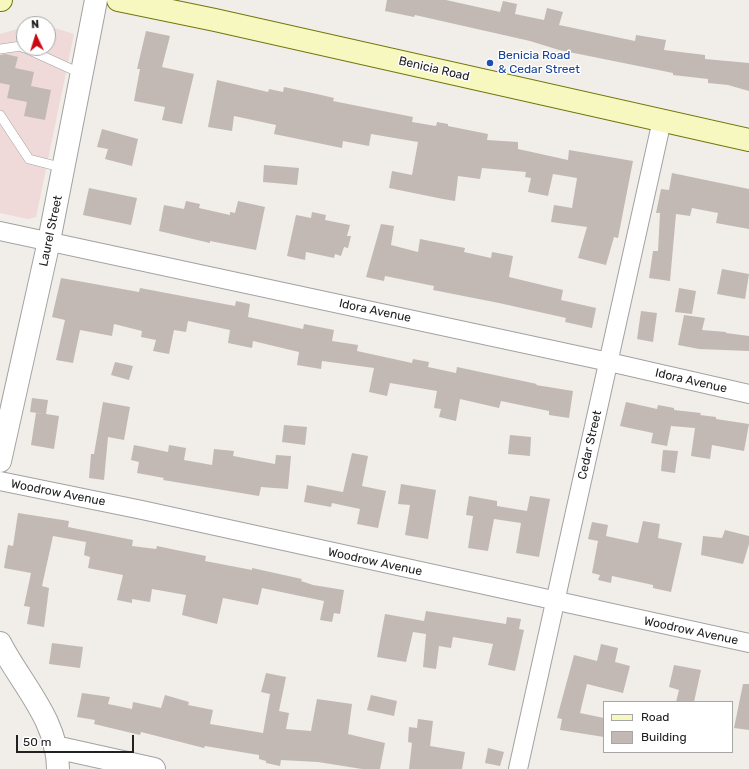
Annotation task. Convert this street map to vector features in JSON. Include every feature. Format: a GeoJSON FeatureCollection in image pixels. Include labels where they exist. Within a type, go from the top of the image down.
{"type":"FeatureCollection","features":[{"type":"Feature","properties":{"kind":"main road","name":"Benicia Road"},"geometry":{"type":"LineString","coordinates":[[118,0],[749,140]]}},
{"type":"Feature","properties":{"kind":"street","name":"Laurel Street"},"geometry":{"type":"LineString","coordinates":[[0,460],[49,241],[96,0]]}},
{"type":"Feature","properties":{"kind":"street","name":"Cedar Street"},"geometry":{"type":"LineString","coordinates":[[518,769],[662,120]]}},
{"type":"Feature","properties":{"kind":"street","name":"Idora Avenue"},"geometry":{"type":"LineString","coordinates":[[0,231],[609,362],[749,394]]}},
{"type":"Feature","properties":{"kind":"street","name":"Woodrow Avenue"},"geometry":{"type":"LineString","coordinates":[[0,482],[142,510],[749,643]]}},
{"type":"Feature","properties":{"kind":"street"},"geometry":{"type":"LineString","coordinates":[[0,643],[44,714],[55,747],[58,769]]}},
{"type":"Feature","properties":{"kind":"street"},"geometry":{"type":"LineString","coordinates":[[55,747],[154,769]]}},
{"type":"Feature","properties":{"kind":"lane"},"geometry":{"type":"LineString","coordinates":[[0,49],[16,47]]}},
{"type":"Feature","properties":{"kind":"lane"},"geometry":{"type":"LineString","coordinates":[[42,56],[82,74]]}},
{"type":"Feature","properties":{"kind":"lane"},"geometry":{"type":"LineString","coordinates":[[0,115],[29,159],[64,168]]}},
{"type":"Feature","properties":{"kind":"shaded area"},"geometry":{"type":"Polygon","coordinates":[[[56,28],[74,34],[36,217],[28,219],[0,213],[0,34],[16,29],[16,56],[56,56],[56,28]]]}},
{"type":"Feature","properties":{"kind":"building"},"geometry":{"type":"Polygon","coordinates":[[[387,0],[446,0],[500,12],[503,1],[517,4],[515,14],[544,20],[547,8],[563,12],[559,25],[635,41],[636,35],[666,40],[664,50],[705,55],[705,59],[749,63],[749,91],[728,85],[708,83],[708,79],[673,75],[673,73],[559,50],[530,41],[415,15],[414,17],[385,11],[387,0]]]}},
{"type":"Feature","properties":{"kind":"building"},"geometry":{"type":"Polygon","coordinates":[[[146,31],[170,36],[162,67],[194,74],[182,124],[162,120],[165,107],[134,101],[140,69],[137,69],[146,31]]]}},
{"type":"Feature","properties":{"kind":"building"},"geometry":{"type":"Polygon","coordinates":[[[6,54],[18,57],[15,68],[34,72],[31,86],[51,90],[45,120],[24,116],[27,102],[7,98],[10,85],[0,83],[0,55],[6,54]]]}},
{"type":"Feature","properties":{"kind":"building"},"geometry":{"type":"Polygon","coordinates":[[[217,80],[268,92],[269,89],[283,92],[284,87],[317,94],[334,98],[333,101],[413,117],[412,122],[436,126],[437,122],[448,124],[448,126],[488,134],[487,140],[518,142],[518,149],[568,160],[569,150],[633,161],[618,238],[614,237],[606,265],[578,258],[587,227],[551,222],[554,205],[572,208],[577,178],[553,174],[548,196],[528,192],[531,178],[525,177],[526,172],[482,168],[480,179],[458,176],[455,201],[389,188],[392,171],[412,175],[418,142],[371,134],[369,146],[343,141],[342,148],[274,134],[276,125],[234,116],[232,131],[208,127],[217,80]]]}},
{"type":"Feature","properties":{"kind":"building"},"geometry":{"type":"Polygon","coordinates":[[[102,129],[138,139],[132,166],[105,159],[108,149],[97,147],[102,129]]]}},
{"type":"Feature","properties":{"kind":"building"},"geometry":{"type":"Polygon","coordinates":[[[264,165],[299,168],[297,185],[263,182],[264,165]]]}},
{"type":"Feature","properties":{"kind":"building"},"geometry":{"type":"Polygon","coordinates":[[[672,173],[749,189],[749,229],[716,223],[718,213],[692,208],[690,216],[676,214],[670,281],[649,278],[653,251],[658,251],[660,213],[656,213],[661,189],[669,190],[672,173]]]}},
{"type":"Feature","properties":{"kind":"building"},"geometry":{"type":"Polygon","coordinates":[[[89,188],[137,198],[131,225],[83,215],[89,188]]]}},
{"type":"Feature","properties":{"kind":"building"},"geometry":{"type":"Polygon","coordinates":[[[186,201],[200,204],[199,208],[230,215],[230,212],[235,213],[238,201],[265,207],[256,250],[210,241],[210,243],[159,231],[164,205],[184,209],[186,201]]]}},
{"type":"Feature","properties":{"kind":"building"},"geometry":{"type":"Polygon","coordinates":[[[312,212],[326,215],[325,220],[350,225],[347,236],[351,236],[348,248],[344,247],[341,256],[335,254],[334,258],[306,252],[305,260],[287,256],[296,215],[311,218],[312,212]]]}},
{"type":"Feature","properties":{"kind":"building"},"geometry":{"type":"Polygon","coordinates":[[[381,224],[394,226],[391,245],[418,252],[420,239],[465,248],[464,252],[491,258],[492,252],[513,256],[509,277],[563,290],[561,300],[596,308],[592,328],[565,322],[566,318],[433,290],[434,286],[385,276],[384,281],[366,277],[381,224]]]}},
{"type":"Feature","properties":{"kind":"building"},"geometry":{"type":"Polygon","coordinates":[[[722,269],[749,274],[745,299],[717,294],[722,269]]]}},
{"type":"Feature","properties":{"kind":"building"},"geometry":{"type":"Polygon","coordinates":[[[61,278],[139,292],[140,288],[235,306],[236,301],[250,304],[248,317],[303,329],[304,324],[334,330],[332,341],[358,345],[357,351],[412,363],[413,359],[429,362],[428,367],[456,373],[457,367],[537,384],[536,385],[573,391],[569,418],[549,415],[549,411],[501,401],[499,408],[460,399],[456,421],[439,417],[441,409],[434,408],[437,391],[390,383],[387,396],[369,392],[374,368],[322,361],[321,369],[297,365],[299,352],[253,341],[252,348],[228,343],[230,330],[188,321],[186,332],[174,330],[169,354],[153,351],[156,340],[141,337],[142,331],[114,324],[112,336],[80,330],[73,363],[56,360],[65,320],[52,317],[61,278]]]}},
{"type":"Feature","properties":{"kind":"building"},"geometry":{"type":"Polygon","coordinates":[[[679,288],[696,291],[692,314],[675,312],[679,288]]]}},
{"type":"Feature","properties":{"kind":"building"},"geometry":{"type":"Polygon","coordinates":[[[641,311],[657,313],[653,342],[637,339],[641,311]]]}},
{"type":"Feature","properties":{"kind":"building"},"geometry":{"type":"Polygon","coordinates":[[[684,315],[705,318],[702,330],[749,336],[749,351],[699,349],[678,345],[684,315]]]}},
{"type":"Feature","properties":{"kind":"building"},"geometry":{"type":"Polygon","coordinates":[[[115,362],[133,366],[129,380],[111,375],[115,362]]]}},
{"type":"Feature","properties":{"kind":"building"},"geometry":{"type":"Polygon","coordinates":[[[32,398],[48,400],[46,414],[59,416],[54,449],[31,445],[36,413],[45,414],[30,412],[32,398]]]}},
{"type":"Feature","properties":{"kind":"building"},"geometry":{"type":"Polygon","coordinates":[[[103,402],[130,407],[124,440],[108,437],[104,480],[89,478],[91,454],[94,454],[103,402]]]}},
{"type":"Feature","properties":{"kind":"building"},"geometry":{"type":"Polygon","coordinates":[[[626,402],[657,409],[658,405],[674,408],[674,410],[701,413],[700,415],[716,417],[716,419],[749,424],[744,451],[712,445],[710,459],[691,456],[695,428],[671,426],[667,446],[651,443],[653,433],[620,426],[626,402]]]}},
{"type":"Feature","properties":{"kind":"building"},"geometry":{"type":"Polygon","coordinates":[[[284,425],[307,427],[305,445],[282,442],[284,425]]]}},
{"type":"Feature","properties":{"kind":"building"},"geometry":{"type":"Polygon","coordinates":[[[510,435],[531,437],[530,456],[508,454],[510,435]]]}},
{"type":"Feature","properties":{"kind":"building"},"geometry":{"type":"Polygon","coordinates":[[[134,445],[168,452],[169,445],[186,448],[184,460],[212,465],[214,449],[234,451],[233,456],[275,464],[276,455],[291,456],[288,489],[261,487],[259,496],[163,480],[164,478],[137,473],[139,462],[131,460],[134,445]]]}},
{"type":"Feature","properties":{"kind":"building"},"geometry":{"type":"Polygon","coordinates":[[[663,450],[678,451],[675,473],[661,471],[663,450]]]}},
{"type":"Feature","properties":{"kind":"building"},"geometry":{"type":"Polygon","coordinates":[[[352,453],[368,456],[362,486],[386,491],[378,528],[357,524],[360,509],[332,503],[331,507],[304,502],[307,485],[343,492],[352,453]]]}},
{"type":"Feature","properties":{"kind":"building"},"geometry":{"type":"Polygon","coordinates":[[[401,484],[436,490],[428,539],[405,535],[410,505],[398,504],[401,484]]]}},
{"type":"Feature","properties":{"kind":"building"},"geometry":{"type":"Polygon","coordinates":[[[469,496],[497,501],[497,506],[527,511],[530,496],[550,499],[539,557],[516,553],[521,523],[494,519],[488,551],[468,548],[473,516],[466,515],[469,496]]]}},
{"type":"Feature","properties":{"kind":"building"},"geometry":{"type":"Polygon","coordinates":[[[18,513],[69,521],[68,527],[133,540],[132,546],[156,549],[157,546],[206,556],[205,561],[252,570],[252,568],[302,579],[301,581],[313,585],[344,590],[340,614],[334,613],[332,622],[320,620],[324,601],[262,588],[258,605],[223,598],[217,624],[182,615],[186,595],[152,589],[150,602],[132,599],[132,603],[117,600],[123,575],[88,568],[90,557],[84,555],[86,542],[53,536],[42,586],[49,588],[44,627],[27,624],[30,607],[24,606],[31,573],[4,568],[8,545],[13,546],[18,513]]]}},
{"type":"Feature","properties":{"kind":"building"},"geometry":{"type":"Polygon","coordinates":[[[643,521],[660,524],[658,538],[682,543],[671,592],[653,588],[653,585],[612,576],[611,583],[598,580],[600,575],[592,573],[598,541],[588,539],[592,522],[608,525],[606,536],[638,543],[643,521]]]}},
{"type":"Feature","properties":{"kind":"building"},"geometry":{"type":"Polygon","coordinates":[[[725,530],[749,536],[749,544],[743,564],[701,555],[703,536],[722,538],[725,530]]]}},
{"type":"Feature","properties":{"kind":"building"},"geometry":{"type":"Polygon","coordinates":[[[426,611],[506,624],[507,617],[521,619],[519,629],[524,630],[515,671],[488,665],[493,644],[453,637],[451,648],[439,646],[436,669],[423,667],[426,634],[413,632],[406,662],[377,657],[385,614],[424,621],[426,611]]]}},
{"type":"Feature","properties":{"kind":"building"},"geometry":{"type":"Polygon","coordinates":[[[52,643],[83,647],[80,668],[49,664],[52,643]]]}},
{"type":"Feature","properties":{"kind":"building"},"geometry":{"type":"Polygon","coordinates":[[[601,644],[618,648],[615,662],[630,666],[623,693],[587,684],[580,713],[603,718],[603,737],[560,730],[562,719],[557,718],[574,655],[597,661],[601,644]]]}},
{"type":"Feature","properties":{"kind":"building"},"geometry":{"type":"Polygon","coordinates":[[[674,665],[701,670],[694,701],[676,701],[679,690],[669,687],[674,665]]]}},
{"type":"Feature","properties":{"kind":"building"},"geometry":{"type":"Polygon","coordinates":[[[266,673],[286,677],[279,711],[289,713],[286,729],[311,731],[317,699],[352,704],[348,734],[385,743],[380,769],[362,769],[318,762],[281,760],[280,766],[266,763],[266,761],[259,759],[259,755],[205,746],[204,748],[141,732],[140,735],[94,724],[95,720],[77,717],[82,693],[110,697],[108,704],[132,709],[133,702],[161,708],[165,695],[189,702],[188,705],[213,710],[210,724],[263,733],[270,694],[261,692],[266,673]]]}},
{"type":"Feature","properties":{"kind":"building"},"geometry":{"type":"Polygon","coordinates":[[[743,684],[749,684],[749,730],[734,728],[743,684]]]}},
{"type":"Feature","properties":{"kind":"building"},"geometry":{"type":"Polygon","coordinates":[[[371,695],[397,701],[394,716],[367,710],[371,695]]]}},
{"type":"Feature","properties":{"kind":"building"},"geometry":{"type":"Polygon","coordinates":[[[418,719],[433,721],[430,746],[465,752],[462,769],[409,769],[412,743],[408,742],[409,727],[417,728],[418,719]]]}},
{"type":"Feature","properties":{"kind":"building"},"geometry":{"type":"Polygon","coordinates":[[[488,748],[504,752],[500,766],[485,763],[488,748]]]}},
{"type":"Feature","properties":{"kind":"place","name":"Benicia Road & Cedar Street"},"geometry":{"type":"Point","coordinates":[490,63]}}]}
